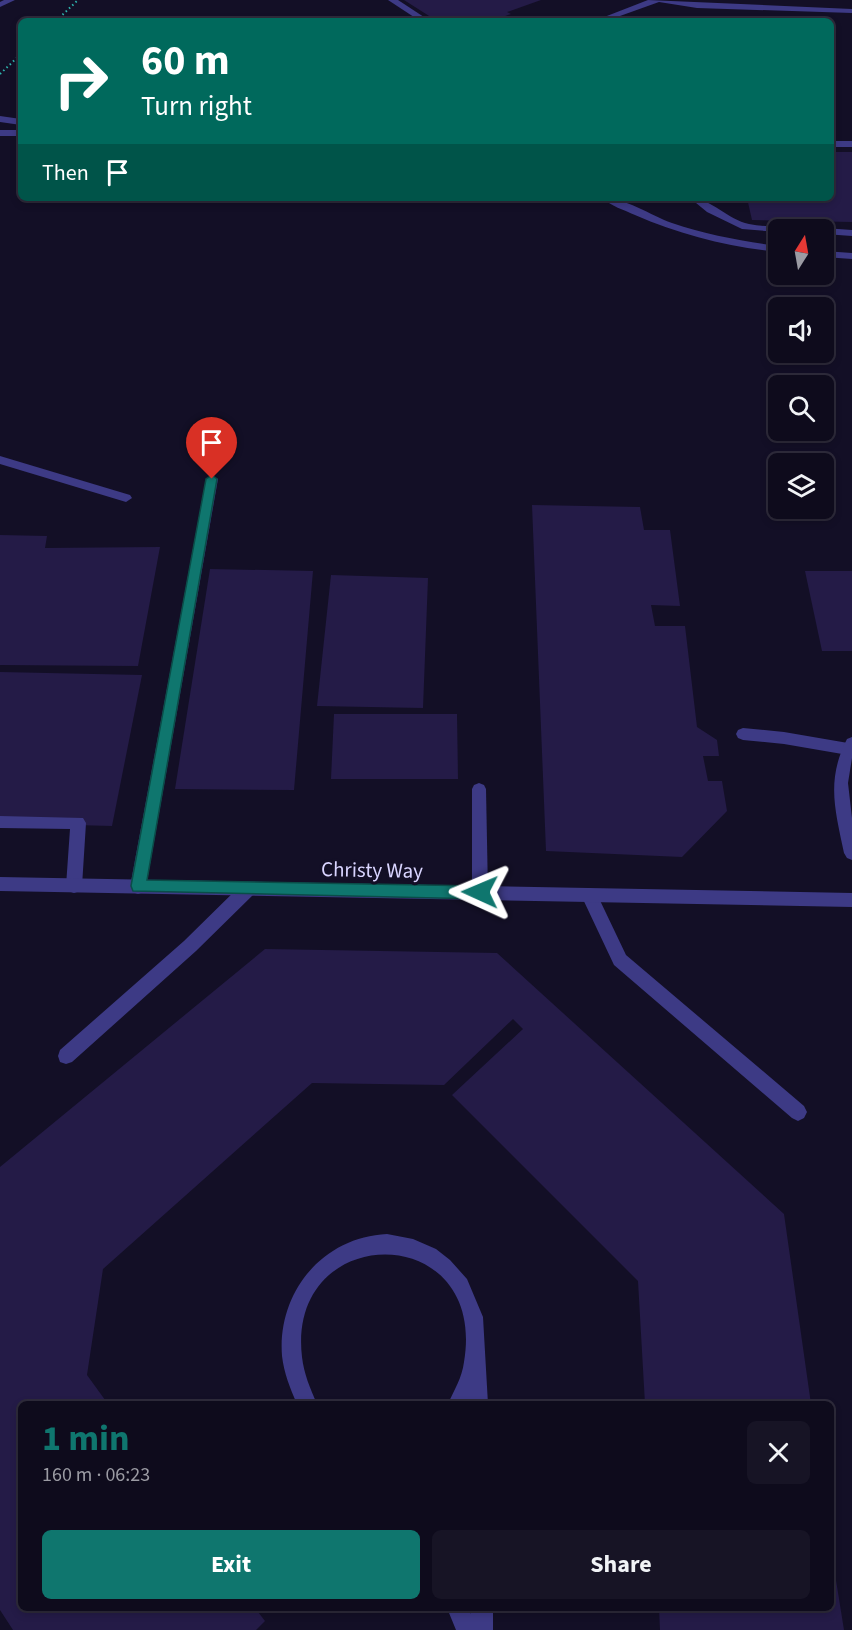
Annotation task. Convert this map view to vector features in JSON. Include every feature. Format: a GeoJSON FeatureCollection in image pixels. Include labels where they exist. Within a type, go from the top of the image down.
{"type":"FeatureCollection","features":[{"type":"Feature","properties":{"kind":"street"},"geometry":{"type":"LineString","coordinates":[[0,5],[11,0]]}},
{"type":"Feature","properties":{"kind":"street"},"geometry":{"type":"LineString","coordinates":[[392,0],[421,18]]}},
{"type":"Feature","properties":{"kind":"street"},"geometry":{"type":"LineString","coordinates":[[606,18],[656,0]]}},
{"type":"Feature","properties":{"kind":"street"},"geometry":{"type":"LineString","coordinates":[[662,0],[689,6],[852,11]]}},
{"type":"Feature","properties":{"kind":"street"},"geometry":{"type":"LineString","coordinates":[[780,9],[783,18]]}},
{"type":"Feature","properties":{"kind":"street"},"geometry":{"type":"LineString","coordinates":[[0,119],[18,122]]}},
{"type":"Feature","properties":{"kind":"street"},"geometry":{"type":"LineString","coordinates":[[2,133],[18,133]]}},
{"type":"Feature","properties":{"kind":"street"},"geometry":{"type":"LineString","coordinates":[[834,144],[852,144]]}},
{"type":"Feature","properties":{"kind":"street"},"geometry":{"type":"LineString","coordinates":[[613,201],[660,224],[743,245],[768,248]]}},
{"type":"Feature","properties":{"kind":"street"},"geometry":{"type":"LineString","coordinates":[[699,201],[711,210],[746,227],[768,228]]}},
{"type":"Feature","properties":{"kind":"street"},"geometry":{"type":"LineString","coordinates":[[834,232],[852,233]]}},
{"type":"Feature","properties":{"kind":"street"},"geometry":{"type":"LineString","coordinates":[[834,255],[852,256]]}},
{"type":"Feature","properties":{"kind":"street"},"geometry":{"type":"LineString","coordinates":[[0,460],[126,498]]}},
{"type":"Feature","properties":{"kind":"street"},"geometry":{"type":"LineString","coordinates":[[138,886],[212,479]]}},
{"type":"Feature","properties":{"kind":"street"},"geometry":{"type":"LineString","coordinates":[[743,734],[850,746],[843,762],[841,794],[852,853]]}},
{"type":"Feature","properties":{"kind":"street"},"geometry":{"type":"LineString","coordinates":[[479,789],[480,892]]}},
{"type":"Feature","properties":{"kind":"street"},"geometry":{"type":"LineString","coordinates":[[0,822],[78,823],[74,885]]}},
{"type":"Feature","properties":{"kind":"street","name":"Christy Way"},"geometry":{"type":"LineString","coordinates":[[0,884],[852,900]]}},
{"type":"Feature","properties":{"kind":"street"},"geometry":{"type":"LineString","coordinates":[[66,1056],[190,946],[248,889]]}},
{"type":"Feature","properties":{"kind":"street"},"geometry":{"type":"LineString","coordinates":[[589,895],[620,960],[798,1112]]}},
{"type":"Feature","properties":{"kind":"street"},"geometry":{"type":"LineString","coordinates":[[305,1401],[298,1388],[291,1359],[291,1330],[297,1308],[313,1279],[330,1262],[355,1248],[382,1242],[407,1246],[426,1253],[447,1269],[463,1289],[470,1305],[476,1331],[478,1401]]}},
{"type":"Feature","properties":{"kind":"street"},"geometry":{"type":"LineString","coordinates":[[460,1401],[471,1378],[476,1352]]}},
{"type":"Feature","properties":{"kind":"street"},"geometry":{"type":"LineString","coordinates":[[459,1611],[467,1630]]}},
{"type":"Feature","properties":{"kind":"street"},"geometry":{"type":"LineString","coordinates":[[482,1611],[482,1630]]}},
{"type":"Feature","properties":{"kind":"path"},"geometry":{"type":"LineString","coordinates":[[59,18],[78,0]]}},
{"type":"Feature","properties":{"kind":"path"},"geometry":{"type":"LineString","coordinates":[[0,74],[18,57]]}},
{"type":"Feature","properties":{"kind":"building"},"geometry":{"type":"Polygon","coordinates":[[[404,0],[541,0],[507,12],[511,14],[500,18],[432,18],[404,0]]]}},
{"type":"Feature","properties":{"kind":"building"},"geometry":{"type":"Polygon","coordinates":[[[834,152],[852,152],[852,222],[834,222],[834,219],[752,220],[748,201],[834,201],[834,152]]]}},
{"type":"Feature","properties":{"kind":"building"},"geometry":{"type":"Polygon","coordinates":[[[532,505],[640,507],[644,530],[670,530],[680,606],[651,605],[655,626],[685,626],[697,727],[717,740],[719,756],[703,756],[708,781],[722,781],[727,811],[682,857],[546,851],[532,505]]]}},
{"type":"Feature","properties":{"kind":"building"},"geometry":{"type":"Polygon","coordinates":[[[0,535],[47,536],[45,548],[160,547],[138,666],[0,665],[0,535]]]}},
{"type":"Feature","properties":{"kind":"building"},"geometry":{"type":"Polygon","coordinates":[[[210,569],[313,571],[294,790],[175,789],[210,569]]]}},
{"type":"Feature","properties":{"kind":"building"},"geometry":{"type":"Polygon","coordinates":[[[805,571],[852,571],[852,651],[822,651],[805,571]]]}},
{"type":"Feature","properties":{"kind":"building"},"geometry":{"type":"Polygon","coordinates":[[[331,575],[428,578],[423,708],[317,706],[331,575]]]}},
{"type":"Feature","properties":{"kind":"building"},"geometry":{"type":"Polygon","coordinates":[[[0,672],[142,675],[112,826],[0,823],[0,672]]]}},
{"type":"Feature","properties":{"kind":"building"},"geometry":{"type":"Polygon","coordinates":[[[334,714],[457,714],[458,779],[331,779],[334,714]]]}},
{"type":"Feature","properties":{"kind":"building"},"geometry":{"type":"Polygon","coordinates":[[[265,949],[497,953],[784,1214],[811,1401],[645,1401],[638,1281],[452,1095],[523,1029],[513,1019],[444,1085],[312,1083],[103,1269],[87,1375],[106,1401],[18,1401],[18,1611],[257,1611],[265,1621],[256,1630],[13,1630],[0,1610],[0,1167],[265,949]]]}},
{"type":"Feature","properties":{"kind":"building"},"geometry":{"type":"Polygon","coordinates":[[[834,1568],[844,1630],[660,1630],[659,1611],[834,1611],[834,1568]]]}},
{"type":"Feature","properties":{"kind":"route"},"geometry":{"type":"LineString","coordinates":[[212,479],[138,886],[480,892]]}}]}
